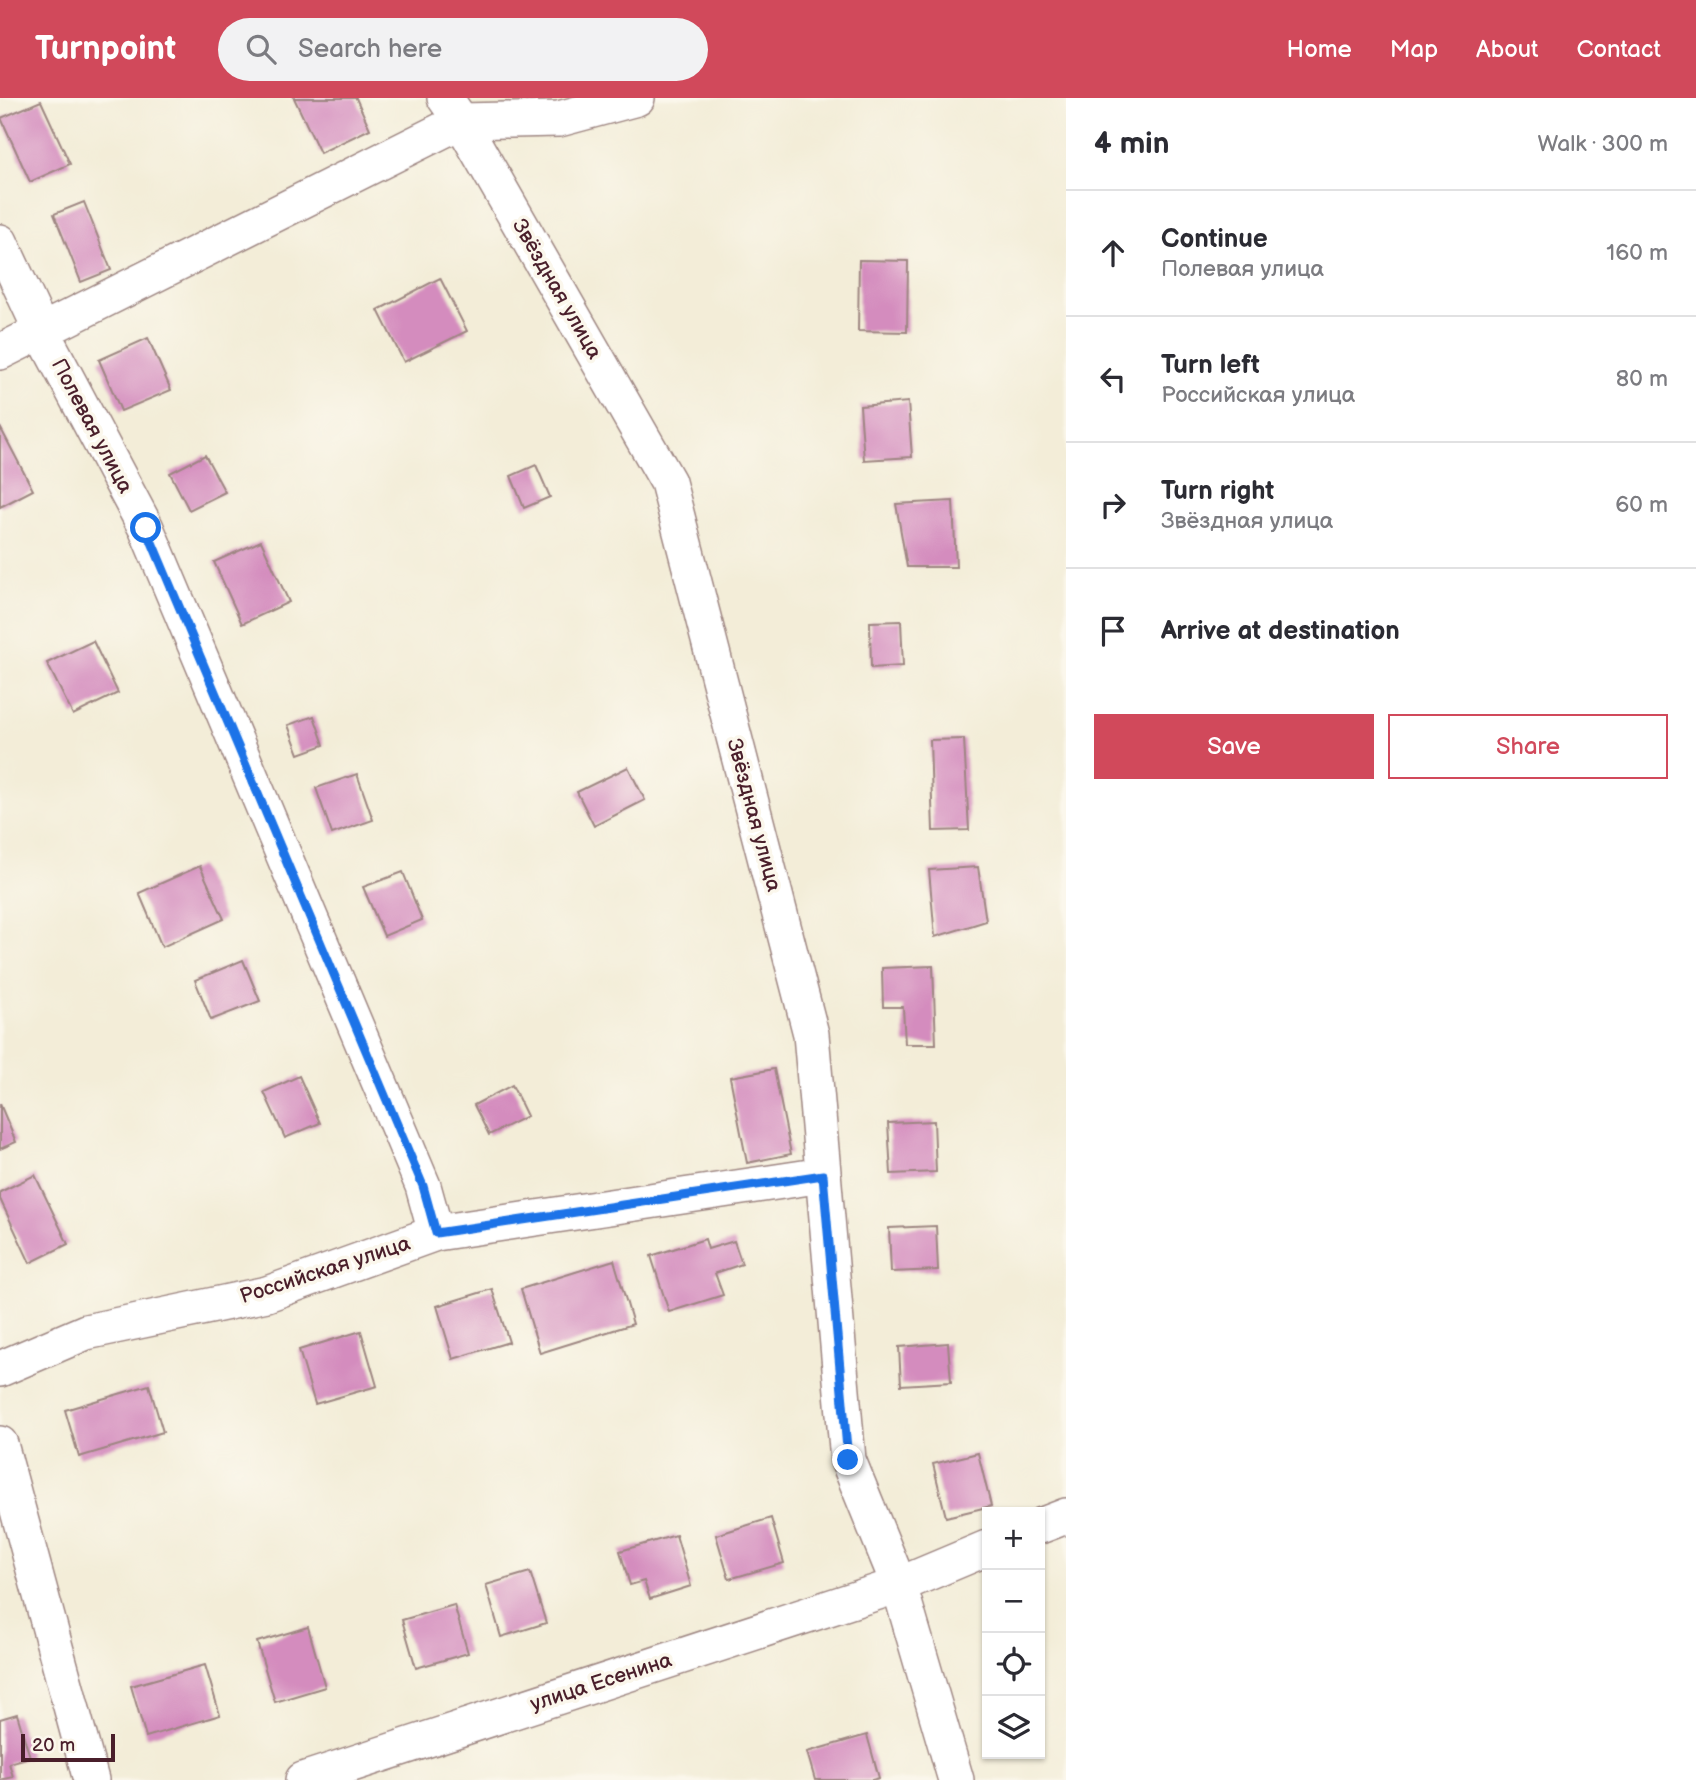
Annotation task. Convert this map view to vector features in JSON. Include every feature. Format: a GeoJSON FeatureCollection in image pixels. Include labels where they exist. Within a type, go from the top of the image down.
{"type":"FeatureCollection","features":[{"type":"Feature","properties":{"kind":"street"},"geometry":{"type":"LineString","coordinates":[[0,352],[42,332],[453,109],[559,119],[637,98]]}},
{"type":"Feature","properties":{"kind":"street","name":"Звёздная улица"},"geometry":{"type":"LineString","coordinates":[[453,109],[668,482],[811,1034],[848,1460],[899,1585]]}},
{"type":"Feature","properties":{"kind":"street","name":"Полевая улица"},"geometry":{"type":"LineString","coordinates":[[0,242],[42,332],[146,528],[423,1186],[436,1233]]}},
{"type":"Feature","properties":{"kind":"street","name":"Российская улица"},"geometry":{"type":"LineString","coordinates":[[0,1369],[86,1332],[267,1294],[436,1233],[823,1175]]}},
{"type":"Feature","properties":{"kind":"street"},"geometry":{"type":"LineString","coordinates":[[0,1444],[91,1780]]}},
{"type":"Feature","properties":{"kind":"street"},"geometry":{"type":"LineString","coordinates":[[1045,1524],[1066,1516]]}},
{"type":"Feature","properties":{"kind":"street","name":"улица Есенина"},"geometry":{"type":"LineString","coordinates":[[303,1780],[899,1585],[982,1550]]}},
{"type":"Feature","properties":{"kind":"street"},"geometry":{"type":"LineString","coordinates":[[899,1585],[956,1780]]}},
{"type":"Feature","properties":{"kind":"building"},"geometry":{"type":"Polygon","coordinates":[[[294,98],[356,98],[370,129],[320,153],[294,98]]]}},
{"type":"Feature","properties":{"kind":"building"},"geometry":{"type":"Polygon","coordinates":[[[41,101],[70,164],[30,182],[1,118],[41,101]]]}},
{"type":"Feature","properties":{"kind":"building"},"geometry":{"type":"Polygon","coordinates":[[[84,202],[111,270],[81,282],[54,214],[84,202]]]}},
{"type":"Feature","properties":{"kind":"building"},"geometry":{"type":"Polygon","coordinates":[[[859,260],[908,261],[907,332],[858,331],[859,260]]]}},
{"type":"Feature","properties":{"kind":"building"},"geometry":{"type":"Polygon","coordinates":[[[440,278],[467,331],[404,362],[378,310],[440,278]]]}},
{"type":"Feature","properties":{"kind":"building"},"geometry":{"type":"Polygon","coordinates":[[[148,338],[171,390],[121,411],[99,360],[148,338]]]}},
{"type":"Feature","properties":{"kind":"building"},"geometry":{"type":"Polygon","coordinates":[[[908,402],[912,457],[864,460],[860,406],[908,402]]]}},
{"type":"Feature","properties":{"kind":"building"},"geometry":{"type":"Polygon","coordinates":[[[0,427],[33,490],[0,507],[0,427]]]}},
{"type":"Feature","properties":{"kind":"building"},"geometry":{"type":"Polygon","coordinates":[[[205,455],[225,492],[189,510],[170,473],[205,455]]]}},
{"type":"Feature","properties":{"kind":"building"},"geometry":{"type":"Polygon","coordinates":[[[536,465],[550,497],[524,508],[511,476],[536,465]]]}},
{"type":"Feature","properties":{"kind":"building"},"geometry":{"type":"Polygon","coordinates":[[[953,501],[956,567],[907,567],[896,504],[953,501]]]}},
{"type":"Feature","properties":{"kind":"building"},"geometry":{"type":"Polygon","coordinates":[[[261,541],[289,602],[242,624],[214,562],[261,541]]]}},
{"type":"Feature","properties":{"kind":"building"},"geometry":{"type":"Polygon","coordinates":[[[901,621],[903,666],[871,668],[870,622],[901,621]]]}},
{"type":"Feature","properties":{"kind":"building"},"geometry":{"type":"Polygon","coordinates":[[[93,641],[118,693],[73,715],[47,663],[93,641]]]}},
{"type":"Feature","properties":{"kind":"building"},"geometry":{"type":"Polygon","coordinates":[[[314,716],[324,745],[299,754],[288,725],[314,716]]]}},
{"type":"Feature","properties":{"kind":"building"},"geometry":{"type":"Polygon","coordinates":[[[964,739],[969,830],[933,831],[930,740],[964,739]]]}},
{"type":"Feature","properties":{"kind":"building"},"geometry":{"type":"Polygon","coordinates":[[[628,767],[645,800],[594,826],[577,792],[628,767]]]}},
{"type":"Feature","properties":{"kind":"building"},"geometry":{"type":"Polygon","coordinates":[[[357,774],[373,820],[332,834],[316,788],[357,774]]]}},
{"type":"Feature","properties":{"kind":"building"},"geometry":{"type":"Polygon","coordinates":[[[200,866],[224,919],[162,947],[139,893],[200,866]]]}},
{"type":"Feature","properties":{"kind":"building"},"geometry":{"type":"Polygon","coordinates":[[[978,867],[986,921],[935,937],[929,870],[978,867]]]}},
{"type":"Feature","properties":{"kind":"building"},"geometry":{"type":"Polygon","coordinates":[[[403,872],[422,920],[384,936],[363,887],[403,872]]]}},
{"type":"Feature","properties":{"kind":"building"},"geometry":{"type":"Polygon","coordinates":[[[243,960],[260,1001],[211,1020],[195,980],[243,960]]]}},
{"type":"Feature","properties":{"kind":"building"},"geometry":{"type":"Polygon","coordinates":[[[933,966],[936,1044],[905,1044],[903,1007],[883,1007],[882,968],[933,966]]]}},
{"type":"Feature","properties":{"kind":"building"},"geometry":{"type":"Polygon","coordinates":[[[774,1069],[791,1154],[747,1163],[730,1077],[774,1069]]]}},
{"type":"Feature","properties":{"kind":"building"},"geometry":{"type":"Polygon","coordinates":[[[299,1076],[320,1123],[285,1138],[264,1092],[299,1076]]]}},
{"type":"Feature","properties":{"kind":"building"},"geometry":{"type":"Polygon","coordinates":[[[512,1085],[527,1116],[489,1135],[474,1105],[512,1085]]]}},
{"type":"Feature","properties":{"kind":"building"},"geometry":{"type":"Polygon","coordinates":[[[0,1104],[16,1142],[0,1149],[0,1104]]]}},
{"type":"Feature","properties":{"kind":"building"},"geometry":{"type":"Polygon","coordinates":[[[934,1121],[936,1172],[891,1174],[888,1123],[934,1121]]]}},
{"type":"Feature","properties":{"kind":"building"},"geometry":{"type":"Polygon","coordinates":[[[35,1175],[68,1244],[30,1263],[0,1199],[0,1192],[35,1175]]]}},
{"type":"Feature","properties":{"kind":"building"},"geometry":{"type":"Polygon","coordinates":[[[936,1226],[938,1270],[891,1272],[889,1228],[936,1226]]]}},
{"type":"Feature","properties":{"kind":"building"},"geometry":{"type":"Polygon","coordinates":[[[705,1239],[708,1249],[734,1241],[742,1264],[715,1273],[723,1295],[669,1312],[651,1256],[705,1239]]]}},
{"type":"Feature","properties":{"kind":"building"},"geometry":{"type":"Polygon","coordinates":[[[614,1260],[633,1324],[540,1353],[521,1289],[614,1260]]]}},
{"type":"Feature","properties":{"kind":"building"},"geometry":{"type":"Polygon","coordinates":[[[492,1289],[509,1342],[453,1359],[437,1306],[492,1289]]]}},
{"type":"Feature","properties":{"kind":"building"},"geometry":{"type":"Polygon","coordinates":[[[361,1331],[377,1386],[315,1404],[299,1350],[361,1331]]]}},
{"type":"Feature","properties":{"kind":"building"},"geometry":{"type":"Polygon","coordinates":[[[948,1343],[951,1382],[901,1385],[899,1347],[948,1343]]]}},
{"type":"Feature","properties":{"kind":"building"},"geometry":{"type":"Polygon","coordinates":[[[149,1385],[163,1432],[79,1457],[65,1410],[149,1385]]]}},
{"type":"Feature","properties":{"kind":"building"},"geometry":{"type":"Polygon","coordinates":[[[978,1453],[991,1506],[946,1517],[933,1464],[978,1453]]]}},
{"type":"Feature","properties":{"kind":"building"},"geometry":{"type":"Polygon","coordinates":[[[771,1518],[784,1563],[729,1579],[716,1535],[771,1518]]]}},
{"type":"Feature","properties":{"kind":"building"},"geometry":{"type":"Polygon","coordinates":[[[676,1535],[691,1586],[650,1599],[644,1581],[630,1585],[620,1551],[676,1535]]]}},
{"type":"Feature","properties":{"kind":"building"},"geometry":{"type":"Polygon","coordinates":[[[530,1572],[546,1623],[501,1637],[486,1585],[530,1572]]]}},
{"type":"Feature","properties":{"kind":"building"},"geometry":{"type":"Polygon","coordinates":[[[454,1605],[468,1653],[416,1668],[402,1620],[454,1605]]]}},
{"type":"Feature","properties":{"kind":"building"},"geometry":{"type":"Polygon","coordinates":[[[308,1627],[325,1687],[275,1702],[257,1642],[308,1627]]]}},
{"type":"Feature","properties":{"kind":"building"},"geometry":{"type":"Polygon","coordinates":[[[205,1665],[220,1715],[146,1737],[131,1686],[205,1665]]]}},
{"type":"Feature","properties":{"kind":"building"},"geometry":{"type":"Polygon","coordinates":[[[17,1714],[30,1757],[9,1763],[13,1777],[0,1780],[0,1719],[17,1714]]]}},
{"type":"Feature","properties":{"kind":"building"},"geometry":{"type":"Polygon","coordinates":[[[867,1735],[879,1778],[815,1780],[807,1752],[867,1735]]]}},
{"type":"Feature","properties":{"kind":"route"},"geometry":{"type":"LineString","coordinates":[[146,528],[423,1186],[436,1233],[823,1175],[848,1460]]}}]}
